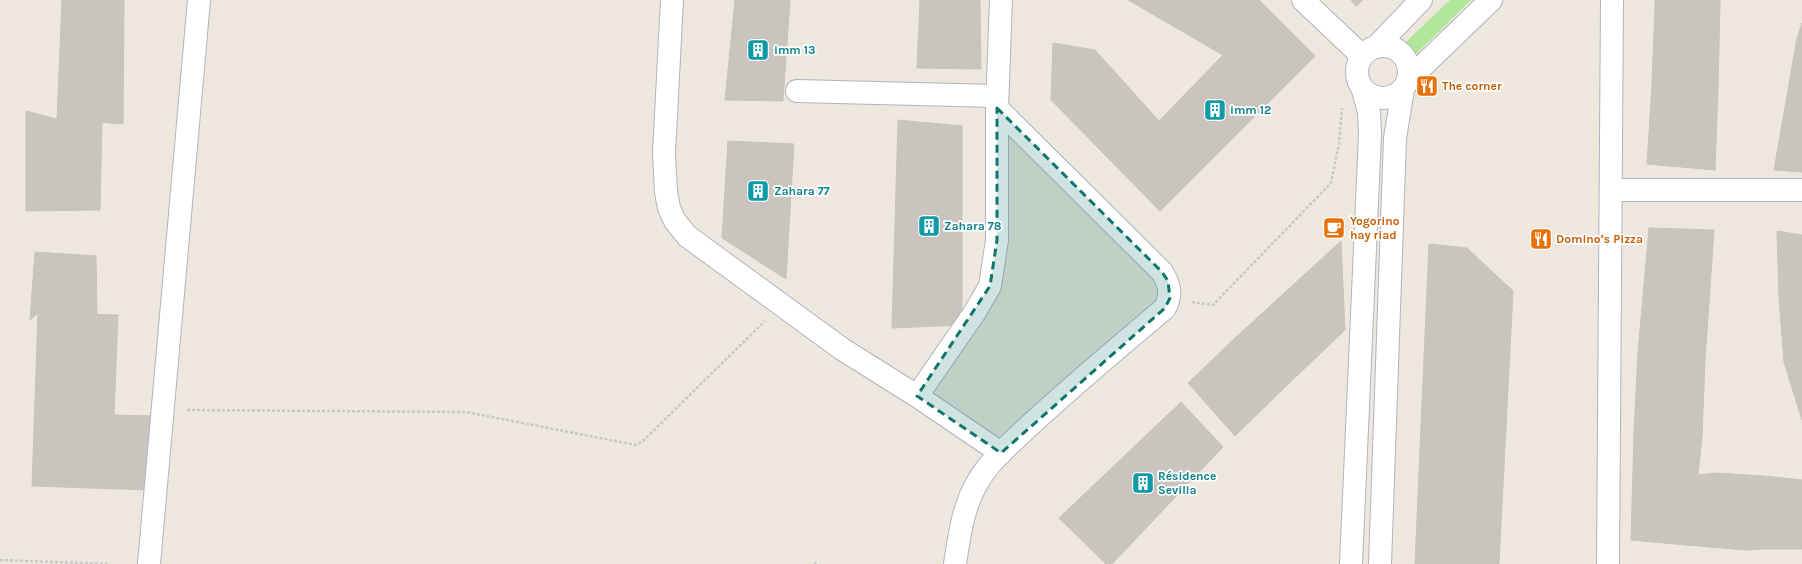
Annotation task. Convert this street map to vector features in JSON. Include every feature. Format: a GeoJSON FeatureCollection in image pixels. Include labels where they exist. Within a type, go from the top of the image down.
{"type":"FeatureCollection","features":[{"type":"Feature","properties":{"kind":"street"},"geometry":{"type":"LineString","coordinates":[[149,564],[199,0]]}},
{"type":"Feature","properties":{"kind":"street"},"geometry":{"type":"LineString","coordinates":[[672,0],[664,153],[666,192],[669,208],[680,229],[687,236],[781,306],[842,349],[1001,453]]}},
{"type":"Feature","properties":{"kind":"street"},"geometry":{"type":"LineString","coordinates":[[916,396],[975,312],[990,286],[997,240],[997,102],[1001,0]]}},
{"type":"Feature","properties":{"kind":"street"},"geometry":{"type":"LineString","coordinates":[[1303,0],[1364,66],[1370,95],[1378,98],[1387,98],[1396,95],[1490,0]]}},
{"type":"Feature","properties":{"kind":"street"},"geometry":{"type":"LineString","coordinates":[[1351,564],[1370,134],[1364,66],[1421,0]]}},
{"type":"Feature","properties":{"kind":"street"},"geometry":{"type":"LineString","coordinates":[[1608,564],[1612,0]]}},
{"type":"Feature","properties":{"kind":"street"},"geometry":{"type":"LineString","coordinates":[[1364,66],[1388,46],[1398,50],[1405,58],[1409,68],[1395,138],[1380,564]]}},
{"type":"Feature","properties":{"kind":"street"},"geometry":{"type":"LineString","coordinates":[[797,91],[997,102],[1162,272],[1168,281],[1170,298],[1165,308],[1052,405],[1001,453],[977,483],[966,505],[955,564]]}},
{"type":"Feature","properties":{"kind":"street"},"geometry":{"type":"LineString","coordinates":[[1611,190],[1802,190]]}},
{"type":"Feature","properties":{"kind":"path"},"geometry":{"type":"LineString","coordinates":[[1170,298],[1213,305],[1331,183],[1339,144],[1342,101],[1341,85],[1364,66]]}},
{"type":"Feature","properties":{"kind":"path"},"geometry":{"type":"LineString","coordinates":[[163,409],[466,412],[636,445],[643,441],[781,306]]}},
{"type":"Feature","properties":{"kind":"path"},"geometry":{"type":"LineString","coordinates":[[0,560],[110,564]]}},
{"type":"Feature","properties":{"kind":"path"},"geometry":{"type":"LineString","coordinates":[[814,564],[818,561]]}},
{"type":"Feature","properties":{"kind":"highlighted area"},"geometry":{"type":"Polygon","coordinates":[[[997,108],[1162,272],[1168,281],[1170,298],[1165,308],[1001,453],[917,396],[990,286],[997,240],[997,108]]]}},
{"type":"Feature","properties":{"kind":"green space"},"geometry":{"type":"Polygon","coordinates":[[[1450,0],[1471,0],[1417,53],[1411,54],[1407,52],[1406,42],[1450,0]]]}},
{"type":"Feature","properties":{"kind":"building"},"geometry":{"type":"Polygon","coordinates":[[[62,0],[124,0],[123,124],[57,119],[62,0]]]}},
{"type":"Feature","properties":{"kind":"building","name":"imm 13"},"geometry":{"type":"Polygon","coordinates":[[[735,0],[790,0],[783,101],[725,100],[735,0]]]}},
{"type":"Feature","properties":{"kind":"building"},"geometry":{"type":"Polygon","coordinates":[[[920,0],[980,0],[981,69],[917,68],[920,0]]]}},
{"type":"Feature","properties":{"kind":"building","name":"imm 12"},"geometry":{"type":"Polygon","coordinates":[[[1128,0],[1259,0],[1315,56],[1160,211],[1051,100],[1053,43],[1095,50],[1159,121],[1223,55],[1128,0]]]}},
{"type":"Feature","properties":{"kind":"building"},"geometry":{"type":"Polygon","coordinates":[[[1351,0],[1363,0],[1356,6],[1351,0]]]}},
{"type":"Feature","properties":{"kind":"building"},"geometry":{"type":"Polygon","coordinates":[[[1655,0],[1720,0],[1720,3],[1655,6],[1655,0]]]}},
{"type":"Feature","properties":{"kind":"building"},"geometry":{"type":"Polygon","coordinates":[[[1720,3],[1718,90],[1652,84],[1655,6],[1720,3]]]}},
{"type":"Feature","properties":{"kind":"building"},"geometry":{"type":"Polygon","coordinates":[[[1802,23],[1802,40],[1797,38],[1802,23]]]}},
{"type":"Feature","properties":{"kind":"building"},"geometry":{"type":"Polygon","coordinates":[[[1797,38],[1802,40],[1802,172],[1774,170],[1797,38]]]}},
{"type":"Feature","properties":{"kind":"building"},"geometry":{"type":"Polygon","coordinates":[[[1652,84],[1718,90],[1715,170],[1647,164],[1652,84]]]}},
{"type":"Feature","properties":{"kind":"building"},"geometry":{"type":"Polygon","coordinates":[[[26,111],[57,119],[102,122],[100,210],[26,211],[26,111]]]}},
{"type":"Feature","properties":{"kind":"building","name":"Zahara 78"},"geometry":{"type":"Polygon","coordinates":[[[898,120],[962,126],[962,325],[892,328],[898,120]]]}},
{"type":"Feature","properties":{"kind":"building","name":"Zahara 77"},"geometry":{"type":"Polygon","coordinates":[[[728,141],[794,144],[786,279],[722,238],[728,141]]]}},
{"type":"Feature","properties":{"kind":"building"},"geometry":{"type":"Polygon","coordinates":[[[1649,228],[1714,230],[1705,360],[1638,352],[1649,228]]]}},
{"type":"Feature","properties":{"kind":"building"},"geometry":{"type":"Polygon","coordinates":[[[1777,231],[1802,235],[1802,360],[1784,362],[1779,298],[1777,231]]]}},
{"type":"Feature","properties":{"kind":"building"},"geometry":{"type":"Polygon","coordinates":[[[1341,241],[1345,330],[1281,391],[1234,339],[1341,241]]]}},
{"type":"Feature","properties":{"kind":"building"},"geometry":{"type":"Polygon","coordinates":[[[1429,244],[1467,248],[1513,291],[1499,564],[1415,564],[1429,244]]]}},
{"type":"Feature","properties":{"kind":"building"},"geometry":{"type":"Polygon","coordinates":[[[35,252],[96,256],[97,314],[38,313],[30,320],[35,252]]]}},
{"type":"Feature","properties":{"kind":"building"},"geometry":{"type":"Polygon","coordinates":[[[38,313],[118,315],[114,415],[153,416],[150,490],[32,486],[38,313]]]}},
{"type":"Feature","properties":{"kind":"building"},"geometry":{"type":"Polygon","coordinates":[[[1234,339],[1281,391],[1235,436],[1188,383],[1234,339]]]}},
{"type":"Feature","properties":{"kind":"building"},"geometry":{"type":"Polygon","coordinates":[[[1638,352],[1705,360],[1702,437],[1634,432],[1638,352]]]}},
{"type":"Feature","properties":{"kind":"building"},"geometry":{"type":"Polygon","coordinates":[[[1802,360],[1802,420],[1784,362],[1802,360]]]}},
{"type":"Feature","properties":{"kind":"building","name":"Résidence Sevilla"},"geometry":{"type":"Polygon","coordinates":[[[1181,402],[1223,447],[1112,564],[1106,564],[1059,518],[1181,402]]]}},
{"type":"Feature","properties":{"kind":"building"},"geometry":{"type":"Polygon","coordinates":[[[1634,432],[1702,437],[1698,475],[1716,473],[1709,547],[1631,540],[1634,432]]]}},
{"type":"Feature","properties":{"kind":"building"},"geometry":{"type":"Polygon","coordinates":[[[1716,473],[1764,476],[1762,549],[1745,550],[1709,547],[1716,473]]]}},
{"type":"Feature","properties":{"kind":"building"},"geometry":{"type":"Polygon","coordinates":[[[1764,476],[1802,480],[1802,549],[1762,549],[1764,476]]]}},
{"type":"Feature","properties":{"kind":"place","name":"imm 13"},"geometry":{"type":"Point","coordinates":[758,50]}},
{"type":"Feature","properties":{"kind":"place","name":"The corner"},"geometry":{"type":"Point","coordinates":[1427,86]}},
{"type":"Feature","properties":{"kind":"place","name":"imm 12"},"geometry":{"type":"Point","coordinates":[1215,110]}},
{"type":"Feature","properties":{"kind":"place","name":"Zahara 77"},"geometry":{"type":"Point","coordinates":[758,191]}},
{"type":"Feature","properties":{"kind":"place","name":"Zahara 78"},"geometry":{"type":"Point","coordinates":[929,226]}},
{"type":"Feature","properties":{"kind":"place","name":"Yogorino hay riad"},"geometry":{"type":"Point","coordinates":[1334,228]}},
{"type":"Feature","properties":{"kind":"place","name":"Domino’s Pizza"},"geometry":{"type":"Point","coordinates":[1541,239]}},
{"type":"Feature","properties":{"kind":"place","name":"Résidence Sevilla"},"geometry":{"type":"Point","coordinates":[1143,483]}}]}
